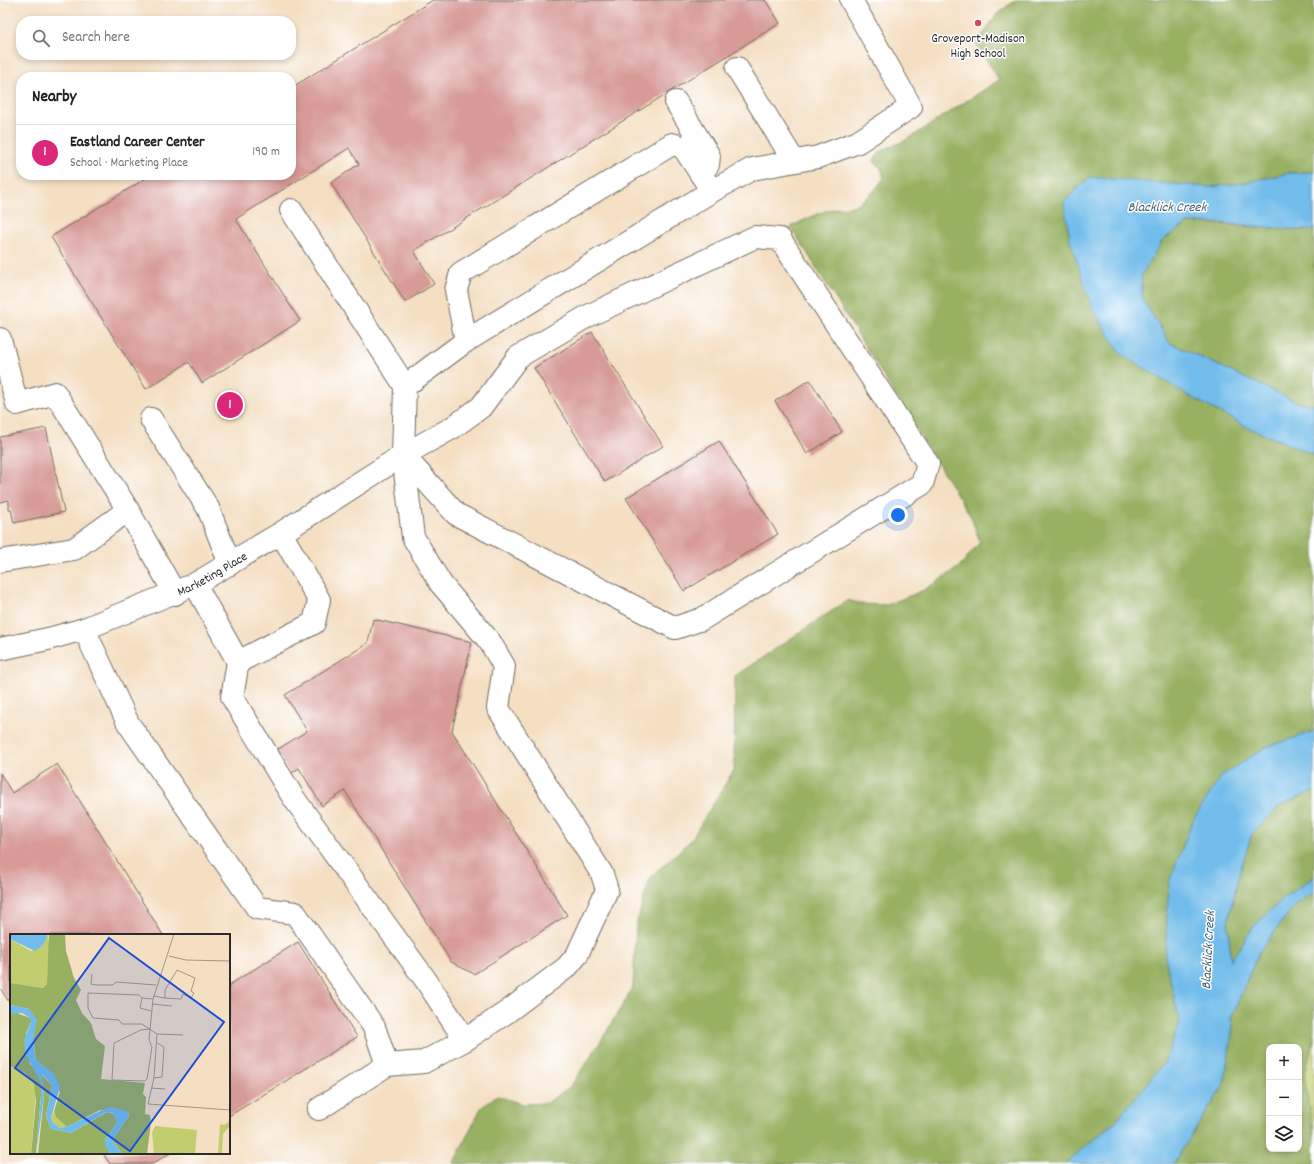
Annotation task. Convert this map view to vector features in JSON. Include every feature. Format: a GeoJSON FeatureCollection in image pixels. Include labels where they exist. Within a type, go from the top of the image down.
{"type":"FeatureCollection","features":[{"type":"Feature","properties":{"kind":"street"},"geometry":{"type":"LineString","coordinates":[[405,386],[466,341],[706,182],[752,169],[818,157],[858,142],[911,107],[851,0]]}},
{"type":"Feature","properties":{"kind":"street"},"geometry":{"type":"LineString","coordinates":[[737,68],[794,161]]}},
{"type":"Feature","properties":{"kind":"street"},"geometry":{"type":"LineString","coordinates":[[676,102],[709,156],[706,182]]}},
{"type":"Feature","properties":{"kind":"street"},"geometry":{"type":"LineString","coordinates":[[466,341],[456,290],[461,273],[672,144],[683,147],[706,182]]}},
{"type":"Feature","properties":{"kind":"street"},"geometry":{"type":"LineString","coordinates":[[291,210],[405,386],[403,455],[413,537],[441,584],[490,642],[504,666],[498,708],[602,874],[607,890],[577,955],[567,966],[507,1012],[464,1040],[424,1062],[387,1065],[319,1109]]}},
{"type":"Feature","properties":{"kind":"street","name":"Marketing Place"},"geometry":{"type":"LineString","coordinates":[[0,648],[48,639],[84,629],[175,594],[195,584],[281,533],[403,455],[452,428],[482,407],[518,357],[586,317],[755,237],[780,239],[928,464],[922,484],[702,619],[675,628],[456,514],[403,455]]}},
{"type":"Feature","properties":{"kind":"street"},"geometry":{"type":"LineString","coordinates":[[0,339],[17,404],[55,393],[128,510],[175,594]]}},
{"type":"Feature","properties":{"kind":"street"},"geometry":{"type":"LineString","coordinates":[[151,419],[208,508],[230,564]]}},
{"type":"Feature","properties":{"kind":"street"},"geometry":{"type":"LineString","coordinates":[[0,561],[74,549],[128,510]]}},
{"type":"Feature","properties":{"kind":"street"},"geometry":{"type":"LineString","coordinates":[[238,662],[314,623],[319,600],[281,533]]}},
{"type":"Feature","properties":{"kind":"street"},"geometry":{"type":"LineString","coordinates":[[195,584],[238,662],[232,697],[293,797],[425,979],[464,1040]]}},
{"type":"Feature","properties":{"kind":"street"},"geometry":{"type":"LineString","coordinates":[[84,629],[128,723],[137,736],[257,908],[295,912],[374,1027],[387,1065]]}},
{"type":"Feature","properties":{"kind":"green space"},"geometry":{"type":"Polygon","coordinates":[[[1015,0],[1314,0],[1314,172],[1289,173],[1243,183],[1210,187],[1157,183],[1077,188],[1187,395],[1249,428],[1314,455],[1314,731],[1264,748],[1165,957],[1180,1023],[1164,1063],[1113,1124],[1064,1164],[453,1164],[481,1108],[492,1099],[498,1096],[522,1104],[547,1103],[571,1086],[601,1041],[633,987],[636,925],[650,878],[691,840],[734,770],[735,676],[848,600],[861,604],[887,605],[924,590],[958,568],[980,542],[971,517],[791,227],[824,212],[836,208],[850,207],[862,201],[884,178],[881,168],[873,161],[881,151],[908,139],[999,80],[977,44],[997,14],[1015,0]]]}},
{"type":"Feature","properties":{"kind":"green space"},"geometry":{"type":"Polygon","coordinates":[[[1188,223],[1314,230],[1314,404],[1299,403],[1170,343],[1143,300],[1141,276],[1163,240],[1188,223]]]}},
{"type":"Feature","properties":{"kind":"green space"},"geometry":{"type":"Polygon","coordinates":[[[1314,791],[1314,877],[1285,897],[1254,926],[1231,961],[1228,922],[1238,878],[1252,834],[1281,805],[1314,791]]]}},
{"type":"Feature","properties":{"kind":"green space"},"geometry":{"type":"Polygon","coordinates":[[[1314,892],[1314,1037],[1304,1077],[1314,1137],[1314,1164],[1173,1164],[1224,1085],[1233,1026],[1231,1018],[1259,952],[1295,905],[1314,892]]]}},
{"type":"Feature","properties":{"kind":"green space"},"geometry":{"type":"Polygon","coordinates":[[[1314,1037],[1314,1137],[1304,1077],[1314,1037]]]}},
{"type":"Feature","properties":{"kind":"water","name":"Blacklick Creek"},"geometry":{"type":"Polygon","coordinates":[[[1314,172],[1314,230],[1219,223],[1188,223],[1163,240],[1141,276],[1143,300],[1170,343],[1299,403],[1314,404],[1314,455],[1249,428],[1187,395],[1120,353],[1092,307],[1070,240],[1064,202],[1090,177],[1210,187],[1243,183],[1289,173],[1314,172]]]}},
{"type":"Feature","properties":{"kind":"water","name":"Blacklick Creek"},"geometry":{"type":"Polygon","coordinates":[[[1314,731],[1314,791],[1281,805],[1252,834],[1238,878],[1228,922],[1231,960],[1254,926],[1285,897],[1314,877],[1314,892],[1295,905],[1259,952],[1231,1018],[1233,1026],[1224,1085],[1173,1164],[1064,1164],[1113,1124],[1164,1063],[1180,1023],[1165,957],[1169,882],[1193,820],[1222,775],[1264,748],[1314,731]]]}},
{"type":"Feature","properties":{"kind":"building"},"geometry":{"type":"Polygon","coordinates":[[[433,0],[765,0],[780,23],[414,251],[434,284],[405,302],[331,183],[359,164],[349,148],[236,219],[300,321],[202,383],[189,362],[146,389],[51,237],[143,180],[296,180],[296,85],[433,0]]]}},
{"type":"Feature","properties":{"kind":"building"},"geometry":{"type":"Polygon","coordinates":[[[592,332],[663,446],[605,482],[534,368],[592,332]]]}},
{"type":"Feature","properties":{"kind":"building"},"geometry":{"type":"Polygon","coordinates":[[[810,380],[842,432],[807,454],[775,401],[810,380]]]}},
{"type":"Feature","properties":{"kind":"building"},"geometry":{"type":"Polygon","coordinates":[[[46,428],[64,512],[14,523],[11,509],[9,509],[9,500],[0,502],[0,437],[46,428]]]}},
{"type":"Feature","properties":{"kind":"building"},"geometry":{"type":"Polygon","coordinates":[[[719,441],[778,534],[684,591],[626,498],[719,441]]]}},
{"type":"Feature","properties":{"kind":"building"},"geometry":{"type":"Polygon","coordinates":[[[373,619],[472,642],[452,731],[567,915],[474,974],[451,962],[345,791],[322,806],[299,768],[290,774],[275,751],[307,731],[285,695],[368,643],[373,619]]]}},
{"type":"Feature","properties":{"kind":"building"},"geometry":{"type":"Polygon","coordinates":[[[57,764],[162,934],[10,934],[10,1003],[0,988],[0,773],[12,793],[57,764]]]}},
{"type":"Feature","properties":{"kind":"building"},"geometry":{"type":"Polygon","coordinates":[[[298,942],[357,1037],[230,1115],[230,984],[298,942]]]}},
{"type":"Feature","properties":{"kind":"building"},"geometry":{"type":"Polygon","coordinates":[[[104,1154],[168,1154],[152,1164],[110,1164],[104,1154]]]}},
{"type":"Feature","properties":{"kind":"place","name":"Groveport-Madison High School"},"geometry":{"type":"Point","coordinates":[978,23]}},
{"type":"Feature","properties":{"kind":"place","name":"Eastland Career Center"},"geometry":{"type":"Point","coordinates":[230,405]}}]}
